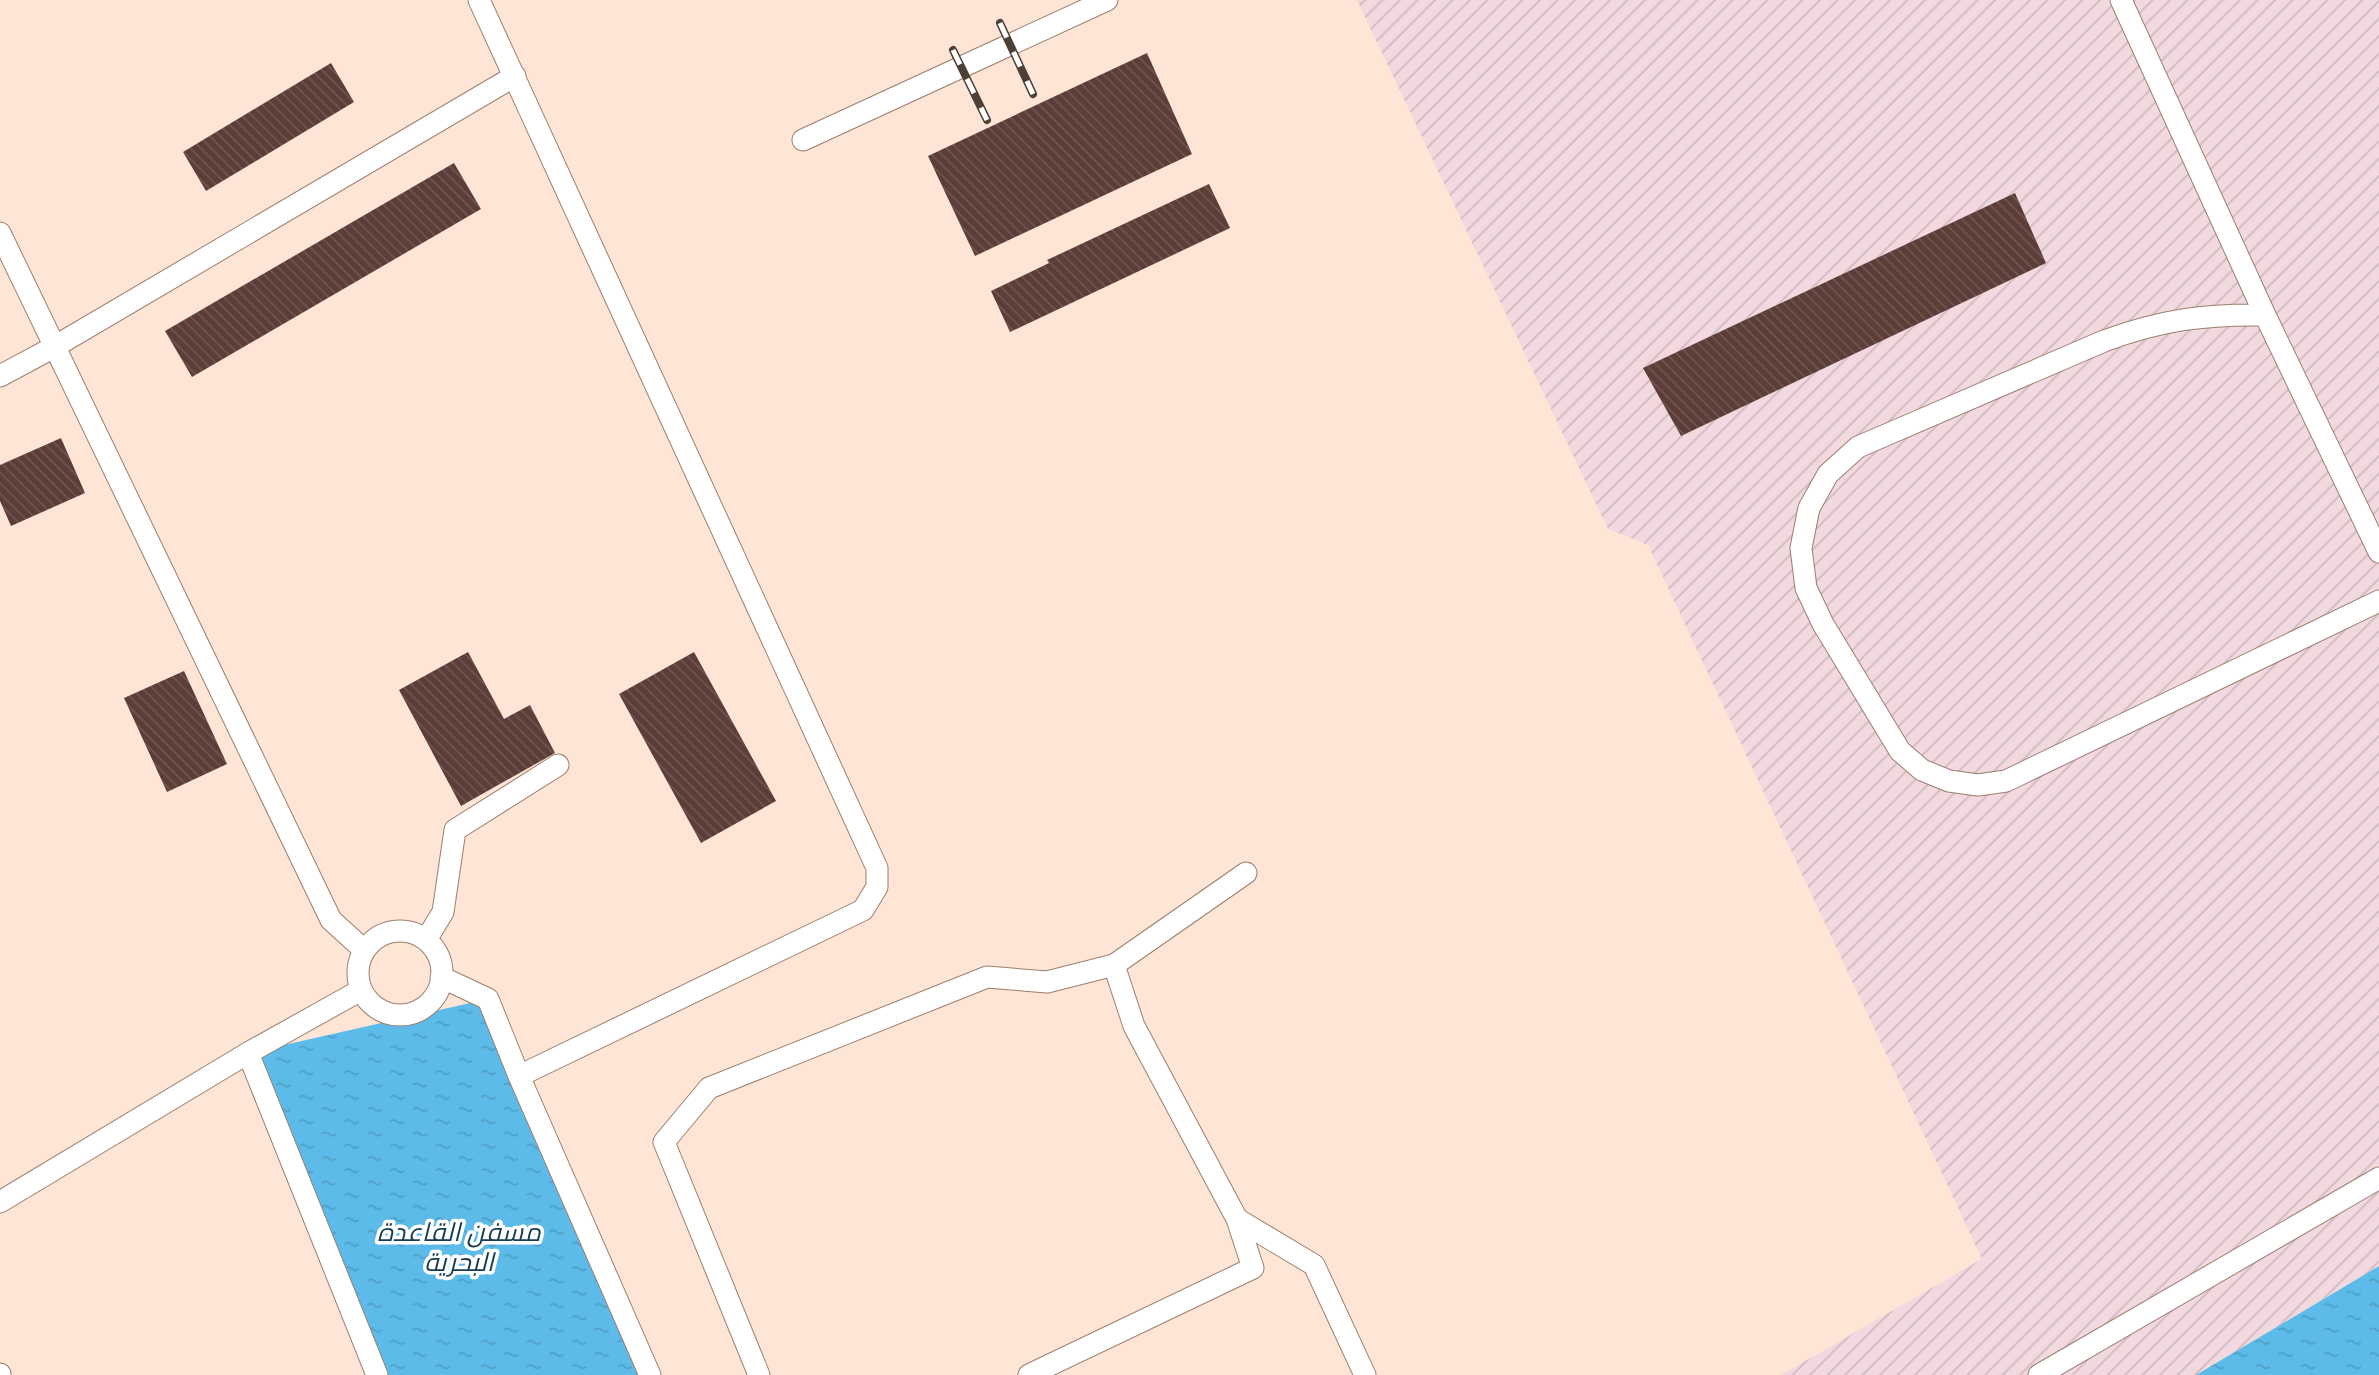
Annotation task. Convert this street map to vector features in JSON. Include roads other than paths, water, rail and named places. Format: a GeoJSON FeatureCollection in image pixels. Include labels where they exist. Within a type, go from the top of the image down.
{"type":"FeatureCollection","features":[{"type":"Feature","properties":{"kind":"lane"},"geometry":{"type":"LineString","coordinates":[[479,0],[877,868],[877,887],[863,910],[519,1076]]}},
{"type":"Feature","properties":{"kind":"lane"},"geometry":{"type":"LineString","coordinates":[[803,140],[1107,0]]}},
{"type":"Feature","properties":{"kind":"lane"},"geometry":{"type":"LineString","coordinates":[[2121,0],[2265,316],[2379,552]]}},
{"type":"Feature","properties":{"kind":"lane"},"geometry":{"type":"LineString","coordinates":[[0,376],[515,76]]}},
{"type":"Feature","properties":{"kind":"lane"},"geometry":{"type":"LineString","coordinates":[[0,233],[331,920],[364,950]]}},
{"type":"Feature","properties":{"kind":"lane"},"geometry":{"type":"LineString","coordinates":[[2265,316],[2183,318],[2143,327],[2104,341],[1858,447],[1828,474],[1809,508],[1801,548],[1806,587],[1823,624],[1900,751],[1922,770],[1949,781],[1978,785],[2006,781],[2379,601]]}},
{"type":"Feature","properties":{"kind":"lane"},"geometry":{"type":"LineString","coordinates":[[426,940],[443,912],[455,830],[558,765]]}},
{"type":"Feature","properties":{"kind":"lane"},"geometry":{"type":"LineString","coordinates":[[759,1375],[664,1142],[709,1088],[987,976],[1047,982],[1114,965],[1246,873]]}},
{"type":"Feature","properties":{"kind":"lane"},"geometry":{"type":"LineString","coordinates":[[400,930],[426,940],[435,950],[440,963],[438,990],[430,1002],[419,1010],[393,1014],[380,1010],[369,1001],[358,977],[364,950],[373,940],[400,930]]}},
{"type":"Feature","properties":{"kind":"lane"},"geometry":{"type":"LineString","coordinates":[[1029,1375],[1253,1268],[1237,1219],[1134,1026],[1114,965]]}},
{"type":"Feature","properties":{"kind":"lane"},"geometry":{"type":"LineString","coordinates":[[441,977],[488,999],[650,1375]]}},
{"type":"Feature","properties":{"kind":"lane"},"geometry":{"type":"LineString","coordinates":[[0,1202],[248,1053],[362,990]]}},
{"type":"Feature","properties":{"kind":"lane"},"geometry":{"type":"LineString","coordinates":[[248,1053],[377,1375]]}},
{"type":"Feature","properties":{"kind":"lane"},"geometry":{"type":"LineString","coordinates":[[2039,1375],[2379,1178]]}},
{"type":"Feature","properties":{"kind":"lane"},"geometry":{"type":"LineString","coordinates":[[1237,1219],[1314,1265],[1365,1375]]}},
{"type":"Feature","properties":{"kind":"water","name":"مسفن القاعدة البحرية"},"geometry":{"type":"Polygon","coordinates":[[[488,999],[651,1375],[376,1375],[248,1053],[488,999]]]}},
{"type":"Feature","properties":{"kind":"water"},"geometry":{"type":"Polygon","coordinates":[[[2379,1266],[2379,1375],[2196,1375],[2379,1266]]]}},
{"type":"Feature","properties":{"kind":"railway"},"geometry":{"type":"LineString","coordinates":[[1000,23],[1033,94]]}},
{"type":"Feature","properties":{"kind":"railway"},"geometry":{"type":"LineString","coordinates":[[953,50],[987,120]]}}]}
